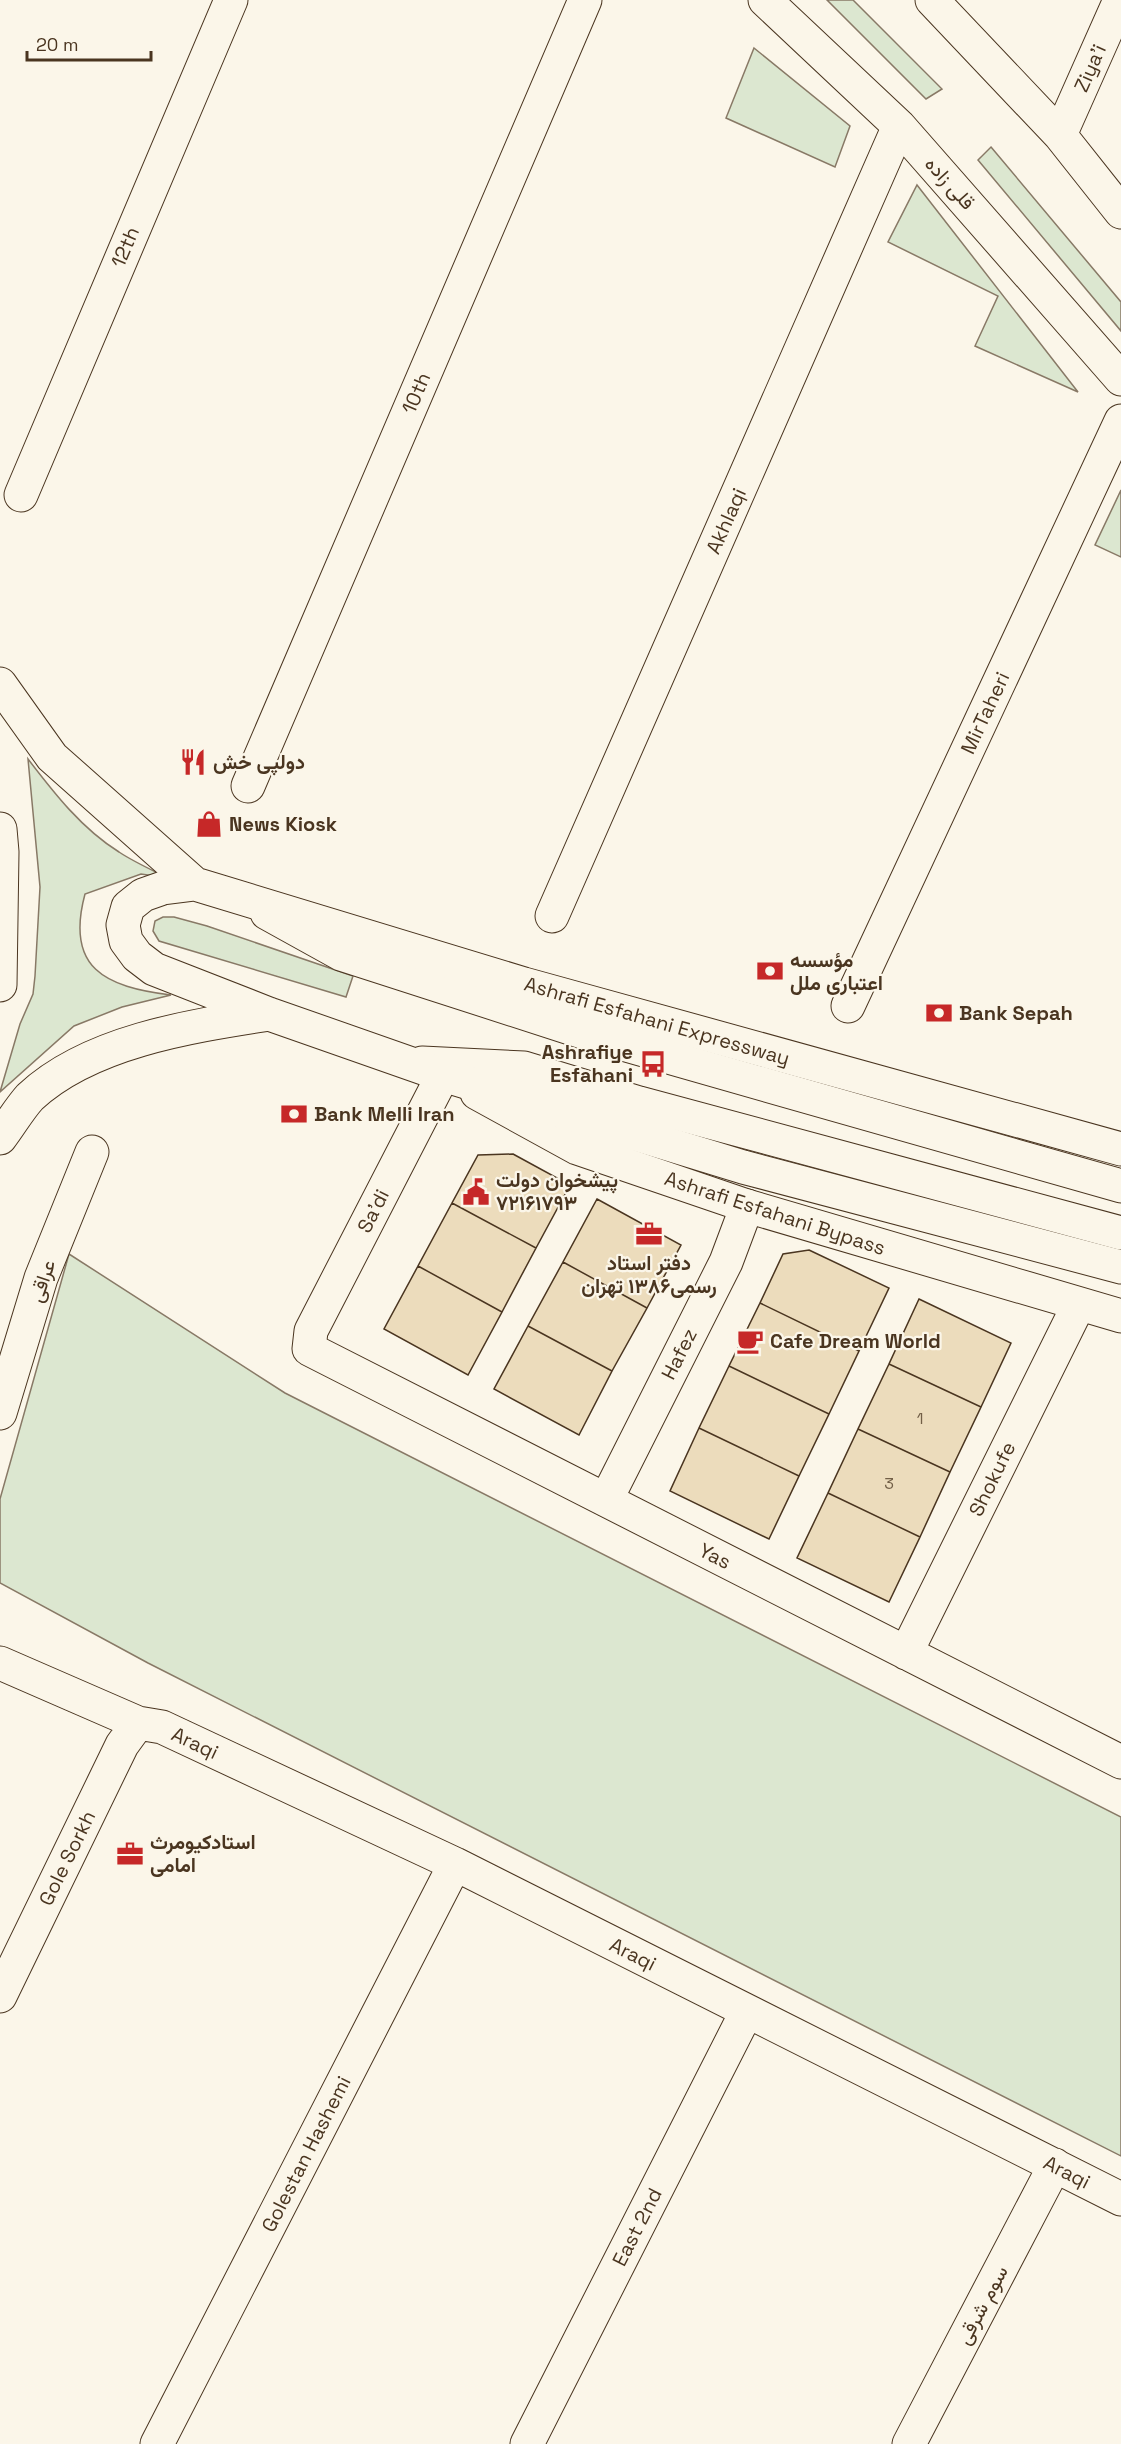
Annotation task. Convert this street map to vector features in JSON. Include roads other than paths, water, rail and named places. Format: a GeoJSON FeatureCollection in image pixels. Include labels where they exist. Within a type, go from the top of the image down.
{"type":"FeatureCollection","features":[{"type":"Feature","properties":{"kind":"main road","name":"12th"},"geometry":{"type":"LineString","coordinates":[[21,495],[231,0]]}},
{"type":"Feature","properties":{"kind":"main road","name":"10th"},"geometry":{"type":"LineString","coordinates":[[248,786],[585,0]]}},
{"type":"Feature","properties":{"kind":"main road","name":"قلی زاده"},"geometry":{"type":"LineString","coordinates":[[765,0],[899,126],[1121,379]]}},
{"type":"Feature","properties":{"kind":"main road"},"geometry":{"type":"LineString","coordinates":[[932,0],[1060,135],[1121,212]]}},
{"type":"Feature","properties":{"kind":"main road","name":"Ziya'i"},"geometry":{"type":"LineString","coordinates":[[1060,135],[1120,0]]}},
{"type":"Feature","properties":{"kind":"main road","name":"Akhlaqi"},"geometry":{"type":"LineString","coordinates":[[552,916],[899,126]]}},
{"type":"Feature","properties":{"kind":"main road","name":"MirTaheri"},"geometry":{"type":"LineString","coordinates":[[848,1006],[1121,421]]}},
{"type":"Feature","properties":{"kind":"main road"},"geometry":{"type":"LineString","coordinates":[[0,684],[52,757],[195,884]]}},
{"type":"Feature","properties":{"kind":"main road"},"geometry":{"type":"LineString","coordinates":[[0,829],[2,863],[0,985]]}},
{"type":"Feature","properties":{"kind":"main road"},"geometry":{"type":"LineString","coordinates":[[195,884],[163,888],[143,895],[128,907],[123,925],[126,941],[137,956],[154,969],[269,1014],[443,1075],[743,1167],[1121,1266]]}},
{"type":"Feature","properties":{"kind":"main road","name":"Ashrafi Esfahani Expressway"},"geometry":{"type":"LineString","coordinates":[[195,884],[524,984],[1121,1149]]}},
{"type":"Feature","properties":{"kind":"main road"},"geometry":{"type":"LineString","coordinates":[[241,898],[341,954],[598,1036],[1121,1186]]}},
{"type":"Feature","properties":{"kind":"main road"},"geometry":{"type":"LineString","coordinates":[[0,1138],[30,1098],[63,1074],[100,1055],[178,1029],[269,1014]]}},
{"type":"Feature","properties":{"kind":"main road"},"geometry":{"type":"LineString","coordinates":[[406,1062],[524,1068],[639,1103],[1121,1233]]}},
{"type":"Feature","properties":{"kind":"main road","name":"Ashrafi Esfahani Bypass"},"geometry":{"type":"LineString","coordinates":[[443,1075],[577,1148],[747,1206],[1078,1306],[1121,1316]]}},
{"type":"Feature","properties":{"kind":"main road","name":"Sa'di"},"geometry":{"type":"LineString","coordinates":[[309,1349],[312,1331],[443,1075]]}},
{"type":"Feature","properties":{"kind":"main road","name":"عراقی"},"geometry":{"type":"LineString","coordinates":[[0,1413],[41,1278],[92,1152]]}},
{"type":"Feature","properties":{"kind":"main road","name":"Hafez"},"geometry":{"type":"LineString","coordinates":[[606,1500],[726,1262],[747,1206]]}},
{"type":"Feature","properties":{"kind":"main road","name":"Shokufe"},"geometry":{"type":"LineString","coordinates":[[906,1653],[1078,1306]]}},
{"type":"Feature","properties":{"kind":"main road","name":"Yas"},"geometry":{"type":"LineString","coordinates":[[309,1349],[1121,1762]]}},
{"type":"Feature","properties":{"kind":"main road"},"geometry":{"type":"LineString","coordinates":[[0,1663],[138,1723]]}},
{"type":"Feature","properties":{"kind":"main road","name":"Araqi"},"geometry":{"type":"LineString","coordinates":[[138,1723],[162,1727],[455,1864],[1121,2199]]}},
{"type":"Feature","properties":{"kind":"main road","name":"Gole Sorkh"},"geometry":{"type":"LineString","coordinates":[[0,1996],[122,1745],[138,1723]]}},
{"type":"Feature","properties":{"kind":"main road","name":"Golestan Hashemi"},"geometry":{"type":"LineString","coordinates":[[157,2444],[455,1864]]}},
{"type":"Feature","properties":{"kind":"main road","name":"East 2nd"},"geometry":{"type":"LineString","coordinates":[[527,2444],[747,2011]]}},
{"type":"Feature","properties":{"kind":"main road","name":"سوم شرقی"},"geometry":{"type":"LineString","coordinates":[[909,2444],[1055,2165]]}},
{"type":"Feature","properties":{"kind":"place","name":"دولپی خش"},"geometry":{"type":"Point","coordinates":[193,762]}},
{"type":"Feature","properties":{"kind":"place","name":"News Kiosk"},"geometry":{"type":"Point","coordinates":[209,824]}},
{"type":"Feature","properties":{"kind":"place","name":"مؤسسه اعتباری ملل"},"geometry":{"type":"Point","coordinates":[770,971]}},
{"type":"Feature","properties":{"kind":"place","name":"Bank Sepah"},"geometry":{"type":"Point","coordinates":[939,1013]}},
{"type":"Feature","properties":{"kind":"place","name":"Ashrafiye Esfahani"},"geometry":{"type":"Point","coordinates":[653,1064]}},
{"type":"Feature","properties":{"kind":"place","name":"Bank Melli Iran"},"geometry":{"type":"Point","coordinates":[294,1114]}},
{"type":"Feature","properties":{"kind":"place","name":"پیشخوان دولت ۷۲۱۶۱۷۹۳"},"geometry":{"type":"Point","coordinates":[476,1192]}},
{"type":"Feature","properties":{"kind":"place","name":"دفتر استاد رسمی۱۳۸۶ تهران"},"geometry":{"type":"Point","coordinates":[649,1234]}},
{"type":"Feature","properties":{"kind":"place","name":"Cafe Dream World"},"geometry":{"type":"Point","coordinates":[750,1341]}},
{"type":"Feature","properties":{"kind":"place","name":"استادکیومرث امامی"},"geometry":{"type":"Point","coordinates":[130,1854]}}]}
